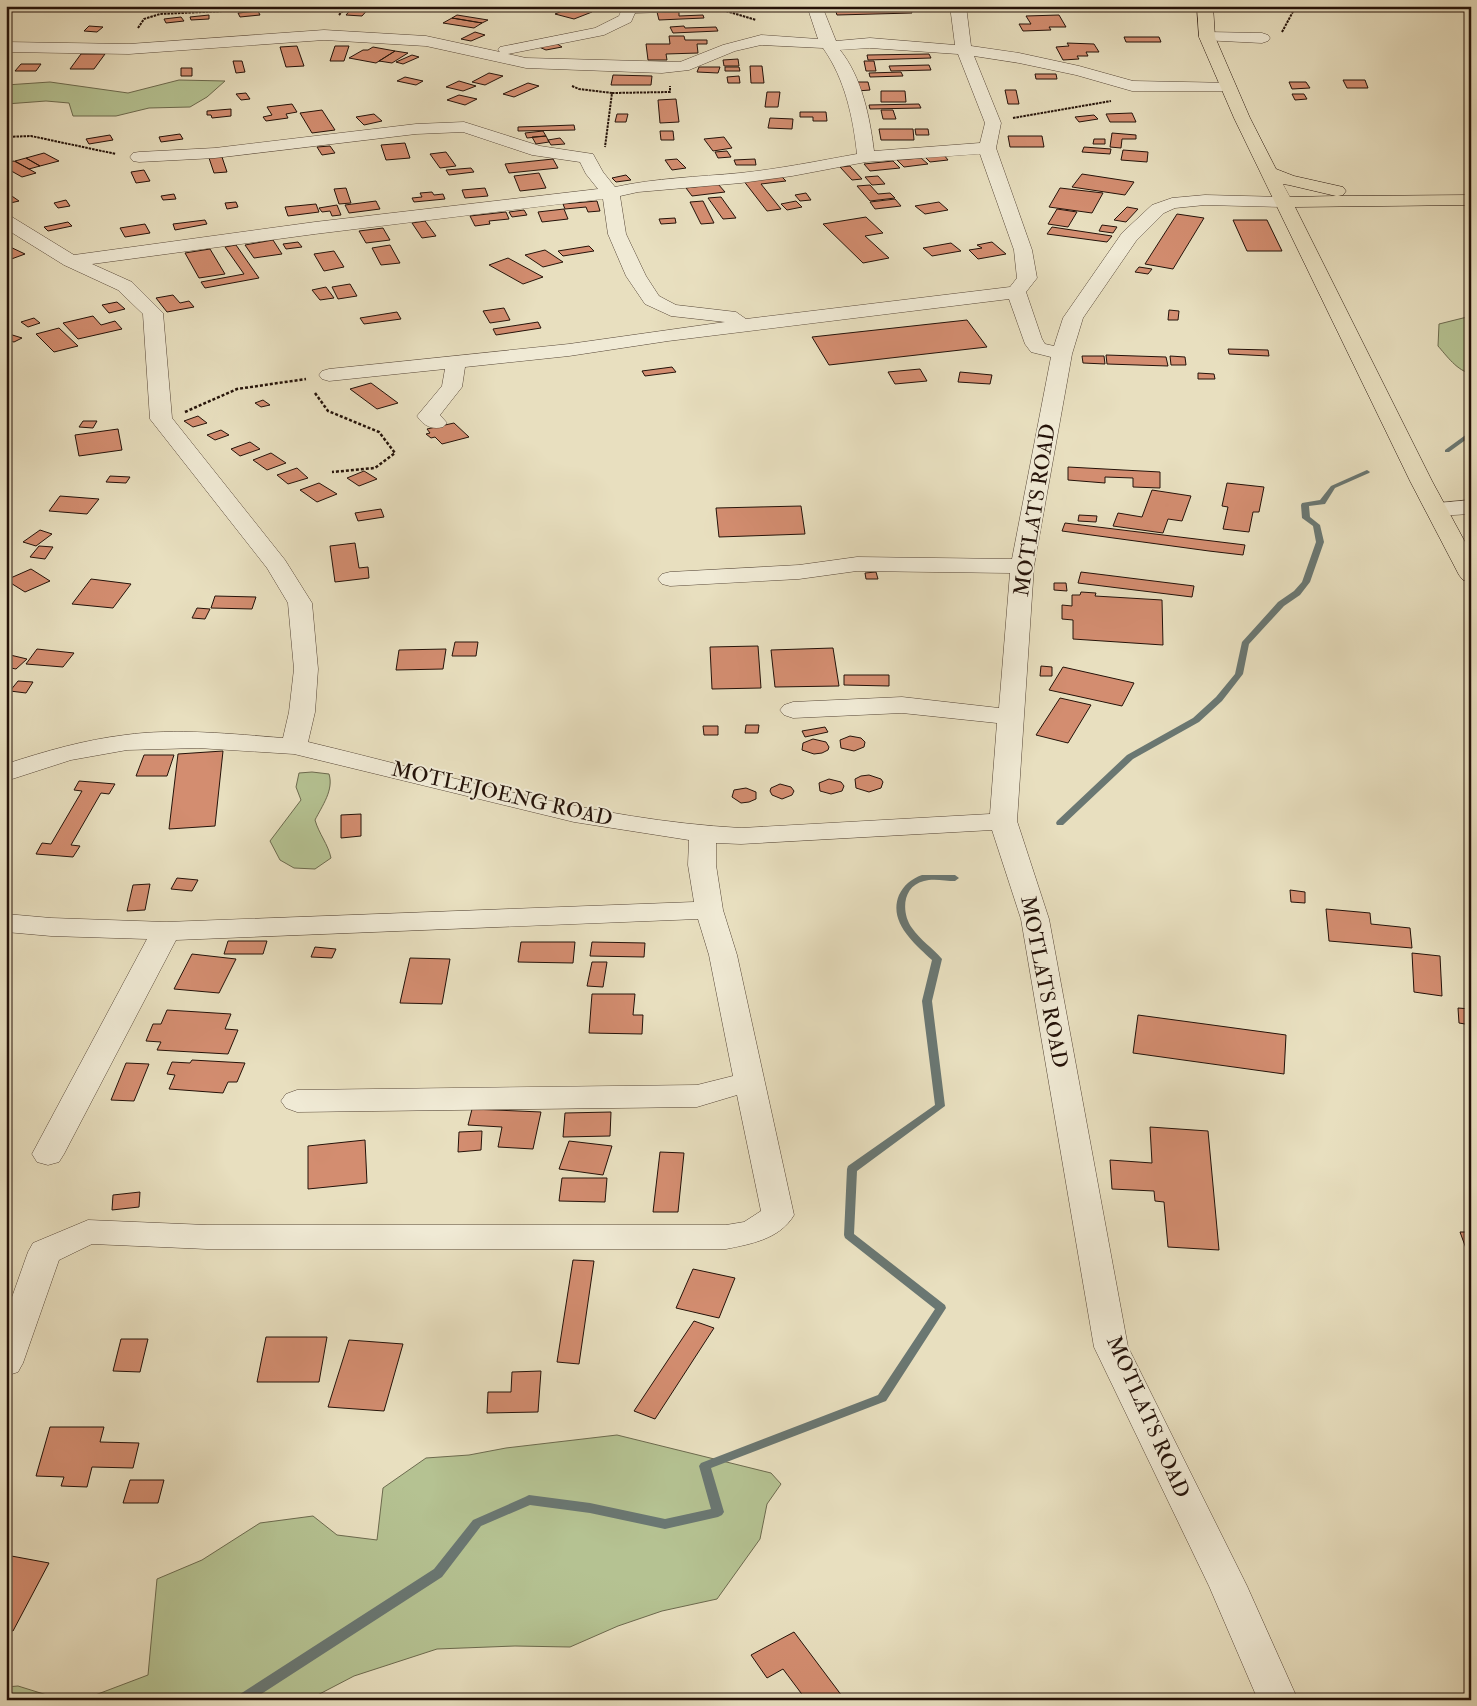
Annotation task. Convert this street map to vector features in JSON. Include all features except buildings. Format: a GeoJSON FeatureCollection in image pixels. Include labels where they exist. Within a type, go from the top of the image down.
{"type":"FeatureCollection","features":[{"type":"Feature","properties":{"kind":"main road"},"geometry":{"type":"LineString","coordinates":[[1205,6],[1207,37],[1268,172],[1283,202],[1310,226],[1436,509],[1471,575]]}},
{"type":"Feature","properties":{"kind":"main road"},"geometry":{"type":"LineString","coordinates":[[1268,172],[1318,187],[1385,200]]}},
{"type":"Feature","properties":{"kind":"main road"},"geometry":{"type":"LineString","coordinates":[[1310,226],[1334,211],[1385,200]]}},
{"type":"Feature","properties":{"kind":"main road"},"geometry":{"type":"LineString","coordinates":[[1283,202],[1471,200]]}},
{"type":"Feature","properties":{"kind":"street"},"geometry":{"type":"LineString","coordinates":[[486,53],[516,50],[599,32],[626,19],[628,7],[696,6]]}},
{"type":"Feature","properties":{"kind":"street"},"geometry":{"type":"LineString","coordinates":[[814,6],[830,45],[840,60],[861,115],[866,157]]}},
{"type":"Feature","properties":{"kind":"street"},"geometry":{"type":"LineString","coordinates":[[328,375],[569,350],[742,326],[1016,292],[1027,278],[1023,250],[987,148],[993,123],[964,50],[958,6]]}},
{"type":"Feature","properties":{"kind":"street"},"geometry":{"type":"LineString","coordinates":[[6,47],[129,49],[324,35],[417,40],[486,53],[526,63],[669,68],[683,67],[729,48],[761,40],[830,45],[870,43],[964,50],[1019,58],[1132,86],[1228,86]]}},
{"type":"Feature","properties":{"kind":"street"},"geometry":{"type":"LineString","coordinates":[[1207,37],[1262,38]]}},
{"type":"Feature","properties":{"kind":"street"},"geometry":{"type":"LineString","coordinates":[[139,157],[294,146],[416,129],[464,127],[538,151],[587,158],[595,174],[611,193],[617,234],[636,276],[652,300],[671,310],[729,316],[742,326]]}},
{"type":"Feature","properties":{"kind":"street"},"geometry":{"type":"LineString","coordinates":[[71,262],[316,228],[611,193],[638,187],[750,177],[866,157],[987,148]]}},
{"type":"Feature","properties":{"kind":"street","name":"MOTLATS ROAD"},"geometry":{"type":"LineString","coordinates":[[1278,1700],[1228,1586],[1111,1347],[1035,919],[1003,821],[1022,566],[1062,354],[1073,318],[1129,237],[1158,208],[1172,203],[1205,200],[1283,202]]}},
{"type":"Feature","properties":{"kind":"street"},"geometry":{"type":"LineString","coordinates":[[6,221],[71,262],[126,286],[153,313],[161,419],[277,565],[300,603],[306,669],[302,712],[294,746]]}},
{"type":"Feature","properties":{"kind":"street"},"geometry":{"type":"LineString","coordinates":[[1016,292],[1032,340],[1038,348],[1062,354]]}},
{"type":"Feature","properties":{"kind":"street"},"geometry":{"type":"LineString","coordinates":[[436,423],[428,416],[452,388],[456,361]]}},
{"type":"Feature","properties":{"kind":"street"},"geometry":{"type":"LineString","coordinates":[[1436,509],[1471,507]]}},
{"type":"Feature","properties":{"kind":"street"},"geometry":{"type":"LineString","coordinates":[[670,579],[799,572],[857,564],[1022,566]]}},
{"type":"Feature","properties":{"kind":"street"},"geometry":{"type":"LineString","coordinates":[[792,710],[902,704],[1012,717]]}},
{"type":"Feature","properties":{"kind":"street","name":"MOTLEJOENG ROAD"},"geometry":{"type":"LineString","coordinates":[[6,773],[66,753],[127,742],[198,740],[294,746],[574,814],[703,834],[741,836],[1003,821]]}},
{"type":"Feature","properties":{"kind":"street"},"geometry":{"type":"LineString","coordinates":[[6,1363],[45,1252],[88,1232],[206,1237],[726,1237],[753,1232],[778,1215],[723,955],[709,910],[702,865],[703,834]]}},
{"type":"Feature","properties":{"kind":"street"},"geometry":{"type":"LineString","coordinates":[[6,923],[166,932],[709,910]]}},
{"type":"Feature","properties":{"kind":"street"},"geometry":{"type":"LineString","coordinates":[[48,1154],[166,932]]}},
{"type":"Feature","properties":{"kind":"street"},"geometry":{"type":"LineString","coordinates":[[297,1100],[697,1096],[750,1081]]}},
{"type":"Feature","properties":{"kind":"path"},"geometry":{"type":"LineString","coordinates":[[713,8],[729,11],[777,28],[788,34],[791,41]]}},
{"type":"Feature","properties":{"kind":"path"},"geometry":{"type":"LineString","coordinates":[[129,49],[131,38],[140,24],[144,19],[151,16],[189,12],[246,10]]}},
{"type":"Feature","properties":{"kind":"path"},"geometry":{"type":"LineString","coordinates":[[565,84],[579,89],[612,93],[610,130],[604,151],[581,157]]}},
{"type":"Feature","properties":{"kind":"path"},"geometry":{"type":"LineString","coordinates":[[993,123],[1033,113],[1092,105],[1142,94],[1132,86]]}},
{"type":"Feature","properties":{"kind":"path"},"geometry":{"type":"LineString","coordinates":[[6,137],[31,136],[98,151],[139,157]]}},
{"type":"Feature","properties":{"kind":"path"},"geometry":{"type":"LineString","coordinates":[[161,419],[197,408],[237,389],[328,375]]}},
{"type":"Feature","properties":{"kind":"path"},"geometry":{"type":"LineString","coordinates":[[328,375],[314,392],[328,411],[379,432],[395,453],[375,468],[332,472]]}},
{"type":"Feature","properties":{"kind":"green space"},"geometry":{"type":"Polygon","coordinates":[[[179,80],[225,81],[207,97],[190,107],[149,108],[116,116],[73,116],[69,103],[46,101],[6,104],[6,85],[50,82],[128,93],[179,80]]]}},
{"type":"Feature","properties":{"kind":"green space"},"geometry":{"type":"Polygon","coordinates":[[[1471,316],[1471,373],[1461,370],[1438,346],[1439,324],[1471,316]]]}},
{"type":"Feature","properties":{"kind":"green space"},"geometry":{"type":"Polygon","coordinates":[[[299,773],[329,774],[329,792],[315,820],[331,858],[315,869],[294,868],[280,860],[270,841],[301,800],[296,787],[299,773]]]}},
{"type":"Feature","properties":{"kind":"green space"},"geometry":{"type":"Polygon","coordinates":[[[617,1435],[771,1473],[781,1484],[767,1504],[760,1539],[717,1599],[662,1611],[618,1626],[570,1647],[515,1646],[437,1649],[354,1676],[308,1700],[82,1700],[148,1675],[157,1579],[202,1560],[260,1523],[313,1516],[337,1535],[377,1540],[383,1488],[426,1458],[469,1455],[506,1448],[617,1435]]]}},
{"type":"Feature","properties":{"kind":"green space"},"geometry":{"type":"Polygon","coordinates":[[[18,1686],[63,1700],[6,1700],[6,1687],[18,1686]]]}},
{"type":"Feature","properties":{"kind":"waterway"},"geometry":{"type":"LineString","coordinates":[[1447,451],[1471,433]]}},
{"type":"Feature","properties":{"kind":"waterway"},"geometry":{"type":"LineString","coordinates":[[1060,823],[1130,757],[1196,720],[1219,699],[1239,674],[1245,644],[1281,604],[1297,593],[1306,582],[1320,542],[1316,525],[1306,518],[1305,505],[1322,502],[1333,487],[1367,472]]}},
{"type":"Feature","properties":{"kind":"waterway"},"geometry":{"type":"LineString","coordinates":[[241,1700],[438,1573],[477,1523],[529,1500],[590,1508],[665,1524],[718,1512],[705,1466],[882,1398],[941,1308],[849,1235],[852,1169],[940,1106],[927,1001],[937,959],[909,931],[902,917],[900,907],[907,887],[922,878],[955,878]]}}]}
